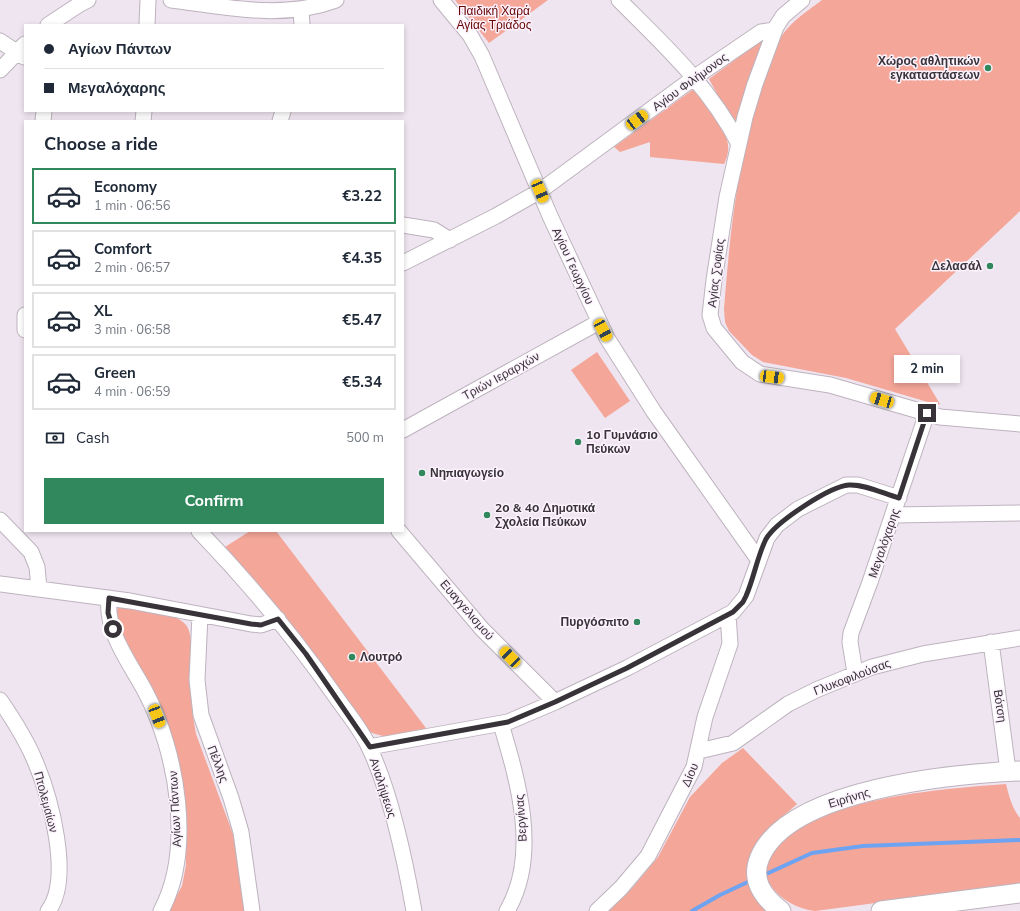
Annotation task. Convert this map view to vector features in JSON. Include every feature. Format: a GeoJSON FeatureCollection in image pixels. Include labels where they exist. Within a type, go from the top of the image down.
{"type":"FeatureCollection","features":[{"type":"Feature","properties":{"kind":"street"},"geometry":{"type":"LineString","coordinates":[[50,24],[88,0]]}},
{"type":"Feature","properties":{"kind":"street"},"geometry":{"type":"LineString","coordinates":[[147,24],[148,0]]}},
{"type":"Feature","properties":{"kind":"street"},"geometry":{"type":"LineString","coordinates":[[171,0],[262,10],[301,10],[336,0]]}},
{"type":"Feature","properties":{"kind":"street","name":"Αγίου Γεωργίου"},"geometry":{"type":"LineString","coordinates":[[441,0],[470,35],[482,56],[540,191],[599,322],[654,412],[758,559]]}},
{"type":"Feature","properties":{"kind":"street"},"geometry":{"type":"LineString","coordinates":[[620,0],[695,77],[716,104],[739,144]]}},
{"type":"Feature","properties":{"kind":"street","name":"Αγίας Σοφίας"},"geometry":{"type":"LineString","coordinates":[[802,0],[783,16],[775,30],[751,96],[723,220],[710,315],[714,328],[738,358],[755,372],[772,377],[830,385],[927,413],[954,418],[1020,424]]}},
{"type":"Feature","properties":{"kind":"street"},"geometry":{"type":"LineString","coordinates":[[301,10],[302,24]]}},
{"type":"Feature","properties":{"kind":"street","name":"Αγίου Φιλήμονος"},"geometry":{"type":"LineString","coordinates":[[404,263],[540,191],[695,77],[761,32],[775,30]]}},
{"type":"Feature","properties":{"kind":"street"},"geometry":{"type":"LineString","coordinates":[[0,41],[22,52],[0,70]]}},
{"type":"Feature","properties":{"kind":"street"},"geometry":{"type":"LineString","coordinates":[[404,225],[434,230],[450,240]]}},
{"type":"Feature","properties":{"kind":"street","name":"Τριών Ιεραρχών"},"geometry":{"type":"LineString","coordinates":[[404,429],[599,322]]}},
{"type":"Feature","properties":{"kind":"street","name":"Μεγαλόχαρης"},"geometry":{"type":"LineString","coordinates":[[855,673],[850,642],[851,633],[870,582],[927,413]]}},
{"type":"Feature","properties":{"kind":"street"},"geometry":{"type":"LineString","coordinates":[[370,747],[501,724],[555,702],[627,668],[728,615],[743,602],[758,559],[771,532],[798,509],[839,487],[846,485],[858,485],[899,498]]}},
{"type":"Feature","properties":{"kind":"street"},"geometry":{"type":"LineString","coordinates":[[893,515],[1020,513]]}},
{"type":"Feature","properties":{"kind":"street"},"geometry":{"type":"LineString","coordinates":[[0,520],[31,552],[37,567],[39,589]]}},
{"type":"Feature","properties":{"kind":"street","name":"Αναλήψεως"},"geometry":{"type":"LineString","coordinates":[[200,532],[240,574],[278,619],[310,660],[370,747],[383,783],[395,825],[414,911]]}},
{"type":"Feature","properties":{"kind":"street","name":"Ευαγγελισμού"},"geometry":{"type":"LineString","coordinates":[[400,532],[482,629],[555,702]]}},
{"type":"Feature","properties":{"kind":"street"},"geometry":{"type":"LineString","coordinates":[[0,584],[109,598],[257,625],[278,619]]}},
{"type":"Feature","properties":{"kind":"street","name":"Αγίων Πάντων"},"geometry":{"type":"LineString","coordinates":[[109,598],[110,620],[115,636],[157,716],[172,764],[177,807],[178,851],[173,882],[161,911]]}},
{"type":"Feature","properties":{"kind":"street","name":"Πέλλης"},"geometry":{"type":"LineString","coordinates":[[200,615],[198,680],[201,715],[231,798],[239,827],[252,911]]}},
{"type":"Feature","properties":{"kind":"street","name":"Δίου"},"geometry":{"type":"LineString","coordinates":[[597,911],[621,888],[651,851],[684,788],[699,751],[705,717],[730,644],[728,615]]}},
{"type":"Feature","properties":{"kind":"street","name":"Γλυκοφιλούσας"},"geometry":{"type":"LineString","coordinates":[[699,751],[733,743],[788,704],[855,673],[902,658],[1020,638]]}},
{"type":"Feature","properties":{"kind":"street","name":"Βότση"},"geometry":{"type":"LineString","coordinates":[[991,642],[1014,771]]}},
{"type":"Feature","properties":{"kind":"street","name":"Πτολεμαίων"},"geometry":{"type":"LineString","coordinates":[[0,700],[21,734],[35,761],[52,820],[59,854],[60,882],[56,896],[48,911]]}},
{"type":"Feature","properties":{"kind":"street","name":"Βεργίνας"},"geometry":{"type":"LineString","coordinates":[[501,724],[514,769],[523,820],[522,867],[517,889],[507,911]]}},
{"type":"Feature","properties":{"kind":"street","name":"Ειρήνης"},"geometry":{"type":"LineString","coordinates":[[781,911],[763,894],[757,873],[766,847],[783,829],[795,820],[822,806],[855,796],[913,782],[1014,771]]}},
{"type":"Feature","properties":{"kind":"street"},"geometry":{"type":"LineString","coordinates":[[881,911],[1020,893]]}},
{"type":"Feature","properties":{"kind":"green space","name":"Παιδική Χαρά Αγίας Τριάδος"},"geometry":{"type":"Polygon","coordinates":[[[455,0],[548,0],[489,43],[455,0]]]}},
{"type":"Feature","properties":{"kind":"green space"},"geometry":{"type":"Polygon","coordinates":[[[822,0],[1020,0],[1020,211],[895,329],[940,404],[938,405],[846,378],[763,362],[752,355],[729,331],[725,322],[724,309],[726,280],[736,192],[755,107],[772,56],[783,34],[796,20],[822,0]]]}},
{"type":"Feature","properties":{"kind":"green space"},"geometry":{"type":"Polygon","coordinates":[[[762,40],[763,41],[737,125],[733,123],[709,79],[762,40]]]}},
{"type":"Feature","properties":{"kind":"green space"},"geometry":{"type":"Polygon","coordinates":[[[695,88],[715,114],[725,134],[728,144],[728,154],[724,164],[650,157],[650,142],[620,152],[614,147],[695,88]]]}},
{"type":"Feature","properties":{"kind":"green space"},"geometry":{"type":"Polygon","coordinates":[[[597,352],[630,401],[605,418],[571,370],[597,352]]]}},
{"type":"Feature","properties":{"kind":"green space"},"geometry":{"type":"Polygon","coordinates":[[[248,532],[277,532],[429,732],[390,737],[368,731],[302,637],[225,547],[248,532]]]}},
{"type":"Feature","properties":{"kind":"green space"},"geometry":{"type":"Polygon","coordinates":[[[119,607],[145,609],[164,613],[181,620],[189,630],[191,645],[190,691],[196,734],[234,837],[245,911],[168,911],[182,886],[186,865],[184,820],[176,753],[155,694],[123,638],[115,611],[119,607]]]}},
{"type":"Feature","properties":{"kind":"green space"},"geometry":{"type":"Polygon","coordinates":[[[743,748],[797,804],[762,835],[755,844],[748,864],[748,877],[751,891],[756,900],[766,911],[609,911],[633,887],[658,857],[690,797],[722,763],[743,748]]]}},
{"type":"Feature","properties":{"kind":"green space"},"geometry":{"type":"Polygon","coordinates":[[[1006,784],[1013,806],[1020,818],[1020,884],[815,911],[796,906],[785,900],[775,891],[767,878],[768,863],[772,855],[790,836],[815,820],[846,808],[914,793],[1006,784]]]}},
{"type":"Feature","properties":{"kind":"waterway"},"geometry":{"type":"LineString","coordinates":[[762,876],[812,853],[863,846],[1020,840]]}},
{"type":"Feature","properties":{"kind":"waterway"},"geometry":{"type":"LineString","coordinates":[[692,911],[720,895],[752,880]]}},
{"type":"Feature","properties":{"kind":"place","name":"Χώρος αθλητικών εγκαταστάσεων"},"geometry":{"type":"Point","coordinates":[988,68]}},
{"type":"Feature","properties":{"kind":"place","name":"Δελασάλ"},"geometry":{"type":"Point","coordinates":[990,266]}},
{"type":"Feature","properties":{"kind":"place","name":"1ο Γυμνάσιο Πεύκων"},"geometry":{"type":"Point","coordinates":[578,442]}},
{"type":"Feature","properties":{"kind":"place","name":"Νηπιαγωγείο"},"geometry":{"type":"Point","coordinates":[422,473]}},
{"type":"Feature","properties":{"kind":"place","name":"2ο & 4ο Δημοτικά Σχολεία Πεύκων"},"geometry":{"type":"Point","coordinates":[487,515]}},
{"type":"Feature","properties":{"kind":"place","name":"Πυργόσπιτο"},"geometry":{"type":"Point","coordinates":[637,622]}},
{"type":"Feature","properties":{"kind":"place","name":"Λουτρό"},"geometry":{"type":"Point","coordinates":[352,657]}},
{"type":"Feature","properties":{"kind":"route"},"geometry":{"type":"LineString","coordinates":[[113,629],[108,613],[109,598],[251,624],[261,625],[278,619],[324,679],[370,747],[501,724],[555,702],[627,668],[733,612],[743,602],[748,592],[758,559],[767,538],[777,525],[798,509],[839,487],[850,484],[858,485],[899,498],[927,413]]}}]}
